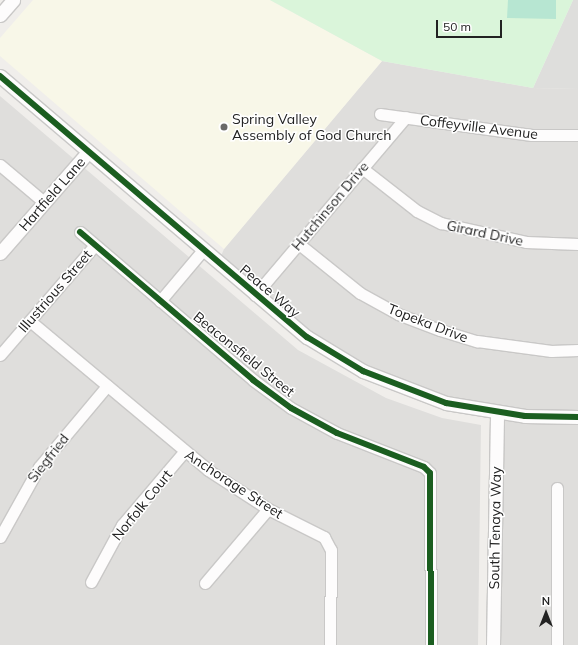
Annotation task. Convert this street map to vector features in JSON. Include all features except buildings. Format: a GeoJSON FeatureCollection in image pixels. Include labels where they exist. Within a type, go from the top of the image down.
{"type":"FeatureCollection","features":[{"type":"Feature","properties":{"kind":"street"},"geometry":{"type":"LineString","coordinates":[[0,15],[13,0]]}},
{"type":"Feature","properties":{"kind":"street","name":"Peace Way"},"geometry":{"type":"LineString","coordinates":[[0,76],[255,295],[307,337],[364,371],[446,403],[497,412],[578,417]]}},
{"type":"Feature","properties":{"kind":"street","name":"Coffeyville Avenue"},"geometry":{"type":"LineString","coordinates":[[380,114],[532,134],[578,135]]}},
{"type":"Feature","properties":{"kind":"street","name":"Hutchinson Drive"},"geometry":{"type":"LineString","coordinates":[[255,295],[406,118]]}},
{"type":"Feature","properties":{"kind":"street","name":"Hartfield Lane"},"geometry":{"type":"LineString","coordinates":[[0,254],[88,152]]}},
{"type":"Feature","properties":{"kind":"street"},"geometry":{"type":"LineString","coordinates":[[0,165],[44,202]]}},
{"type":"Feature","properties":{"kind":"street","name":"Girard Drive"},"geometry":{"type":"LineString","coordinates":[[362,168],[417,211],[441,223],[526,242],[578,244]]}},
{"type":"Feature","properties":{"kind":"street","name":"Beaconsfield Street"},"geometry":{"type":"LineString","coordinates":[[80,232],[253,380],[291,408],[337,433],[424,467],[430,473],[431,645]]}},
{"type":"Feature","properties":{"kind":"street","name":"Topeka Drive"},"geometry":{"type":"LineString","coordinates":[[299,244],[360,293],[398,314],[433,328],[477,341],[551,351],[578,350]]}},
{"type":"Feature","properties":{"kind":"street","name":"Illustrious Street"},"geometry":{"type":"LineString","coordinates":[[0,356],[95,245]]}},
{"type":"Feature","properties":{"kind":"street"},"geometry":{"type":"LineString","coordinates":[[160,301],[203,250]]}},
{"type":"Feature","properties":{"kind":"street","name":"Anchorage Street"},"geometry":{"type":"LineString","coordinates":[[30,321],[184,452],[268,509],[329,543],[330,645]]}},
{"type":"Feature","properties":{"kind":"street","name":"Siegfried"},"geometry":{"type":"LineString","coordinates":[[0,537],[39,467],[107,386]]}},
{"type":"Feature","properties":{"kind":"street","name":"South Tenaya Way"},"geometry":{"type":"LineString","coordinates":[[493,645],[497,412]]}},
{"type":"Feature","properties":{"kind":"street","name":"Norfolk Court"},"geometry":{"type":"LineString","coordinates":[[91,582],[122,525],[184,452]]}},
{"type":"Feature","properties":{"kind":"street"},"geometry":{"type":"LineString","coordinates":[[557,488],[557,645]]}},
{"type":"Feature","properties":{"kind":"street"},"geometry":{"type":"LineString","coordinates":[[205,583],[268,509]]}},
{"type":"Feature","properties":{"kind":"shaded area"},"geometry":{"type":"Polygon","coordinates":[[[33,0],[270,0],[382,61],[224,249],[0,56],[0,38],[33,0]]]}},
{"type":"Feature","properties":{"kind":"shaded area"},"geometry":{"type":"Polygon","coordinates":[[[573,0],[578,0],[578,89],[533,88],[573,0]]]}},
{"type":"Feature","properties":{"kind":"shaded area"},"geometry":{"type":"Polygon","coordinates":[[[382,61],[533,88],[578,89],[578,645],[498,645],[497,412],[363,371],[218,263],[224,249],[382,61]]]}},
{"type":"Feature","properties":{"kind":"shaded area"},"geometry":{"type":"Polygon","coordinates":[[[0,96],[298,350],[386,398],[442,418],[481,425],[478,645],[0,645],[0,96]]]}},
{"type":"Feature","properties":{"kind":"green space"},"geometry":{"type":"Polygon","coordinates":[[[270,0],[573,0],[533,88],[382,61],[270,0]]]}},
{"type":"Feature","properties":{"kind":"green space"},"geometry":{"type":"Polygon","coordinates":[[[508,0],[556,0],[556,19],[507,18],[508,0]]]}},
{"type":"Feature","properties":{"kind":"cycle path"},"geometry":{"type":"LineString","coordinates":[[0,76],[307,337],[363,371],[446,403],[525,416],[578,417]]}},
{"type":"Feature","properties":{"kind":"cycle path"},"geometry":{"type":"LineString","coordinates":[[80,232],[253,380],[291,408],[337,433],[424,467],[430,473],[431,645]]}},
{"type":"Feature","properties":{"kind":"place","name":"Spring Valley Assembly of God Church"},"geometry":{"type":"Point","coordinates":[224,127]}}]}
